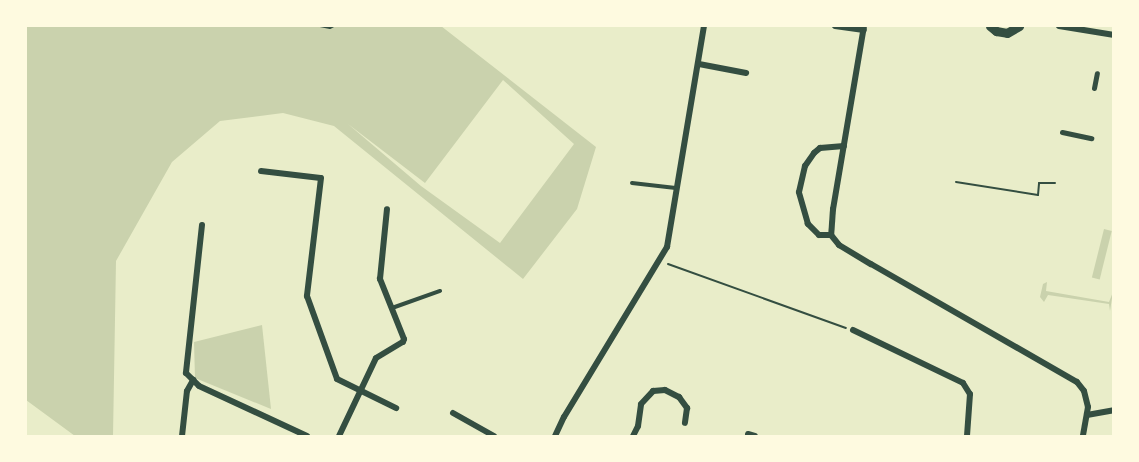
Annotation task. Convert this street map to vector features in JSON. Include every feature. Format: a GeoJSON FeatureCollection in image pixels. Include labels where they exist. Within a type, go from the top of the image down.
{"type":"FeatureCollection","features":[{"type":"Feature","properties":{"kind":"street"},"geometry":{"type":"LineString","coordinates":[[555,436],[564,417],[667,247],[704,26]]}},
{"type":"Feature","properties":{"kind":"street"},"geometry":{"type":"LineString","coordinates":[[831,235],[864,28],[835,26]]}},
{"type":"Feature","properties":{"kind":"street"},"geometry":{"type":"LineString","coordinates":[[990,26],[996,31],[1007,33],[1019,26]]}},
{"type":"Feature","properties":{"kind":"street"},"geometry":{"type":"LineString","coordinates":[[1059,26],[1113,35]]}},
{"type":"Feature","properties":{"kind":"street"},"geometry":{"type":"LineString","coordinates":[[699,64],[746,73]]}},
{"type":"Feature","properties":{"kind":"street"},"geometry":{"type":"LineString","coordinates":[[1094,88],[1097,73]]}},
{"type":"Feature","properties":{"kind":"street"},"geometry":{"type":"LineString","coordinates":[[1062,132],[1091,138]]}},
{"type":"Feature","properties":{"kind":"street"},"geometry":{"type":"LineString","coordinates":[[844,146],[820,148],[805,166],[800,192],[808,224],[819,235],[831,235],[839,244],[871,264],[1077,382],[1086,399],[1087,415],[1083,436]]}},
{"type":"Feature","properties":{"kind":"street"},"geometry":{"type":"LineString","coordinates":[[261,171],[321,178],[307,296],[337,379],[359,392],[396,408]]}},
{"type":"Feature","properties":{"kind":"street"},"geometry":{"type":"LineString","coordinates":[[339,436],[376,358],[403,342],[380,279],[387,209]]}},
{"type":"Feature","properties":{"kind":"street"},"geometry":{"type":"LineString","coordinates":[[202,225],[186,370],[200,386],[307,436]]}},
{"type":"Feature","properties":{"kind":"street"},"geometry":{"type":"LineString","coordinates":[[853,330],[963,383],[970,394],[967,436]]}},
{"type":"Feature","properties":{"kind":"street"},"geometry":{"type":"LineString","coordinates":[[182,436],[187,391],[193,380]]}},
{"type":"Feature","properties":{"kind":"street"},"geometry":{"type":"LineString","coordinates":[[633,436],[638,426],[641,404],[653,391],[665,390],[679,397],[687,408],[685,423]]}},
{"type":"Feature","properties":{"kind":"street"},"geometry":{"type":"LineString","coordinates":[[1087,415],[1113,410]]}},
{"type":"Feature","properties":{"kind":"street"},"geometry":{"type":"LineString","coordinates":[[453,413],[494,436]]}},
{"type":"Feature","properties":{"kind":"lane"},"geometry":{"type":"LineString","coordinates":[[632,183],[677,188]]}},
{"type":"Feature","properties":{"kind":"lane"},"geometry":{"type":"LineString","coordinates":[[392,308],[440,291]]}},
{"type":"Feature","properties":{"kind":"path"},"geometry":{"type":"LineString","coordinates":[[320,26],[330,28],[334,26]]}},
{"type":"Feature","properties":{"kind":"path"},"geometry":{"type":"LineString","coordinates":[[956,182],[1038,195],[1039,183],[1055,183]]}},
{"type":"Feature","properties":{"kind":"path"},"geometry":{"type":"LineString","coordinates":[[659,261],[853,330]]}},
{"type":"Feature","properties":{"kind":"green space"},"geometry":{"type":"Polygon","coordinates":[[[26,26],[441,26],[596,147],[577,209],[523,279],[334,126],[283,113],[220,121],[172,162],[116,261],[113,436],[75,436],[26,400],[26,26]],[[503,80],[425,183],[348,124],[421,186],[500,243],[574,144],[503,80]]]}},
{"type":"Feature","properties":{"kind":"green space"},"geometry":{"type":"Polygon","coordinates":[[[1104,229],[1112,231],[1100,279],[1092,278],[1104,229]]]}},
{"type":"Feature","properties":{"kind":"green space"},"geometry":{"type":"Polygon","coordinates":[[[1047,282],[1046,291],[1109,302],[1113,292],[1110,311],[1109,304],[1048,295],[1044,302],[1040,297],[1043,284],[1047,282]]]}},
{"type":"Feature","properties":{"kind":"green space"},"geometry":{"type":"Polygon","coordinates":[[[262,325],[271,409],[195,378],[194,342],[262,325]]]}}]}
